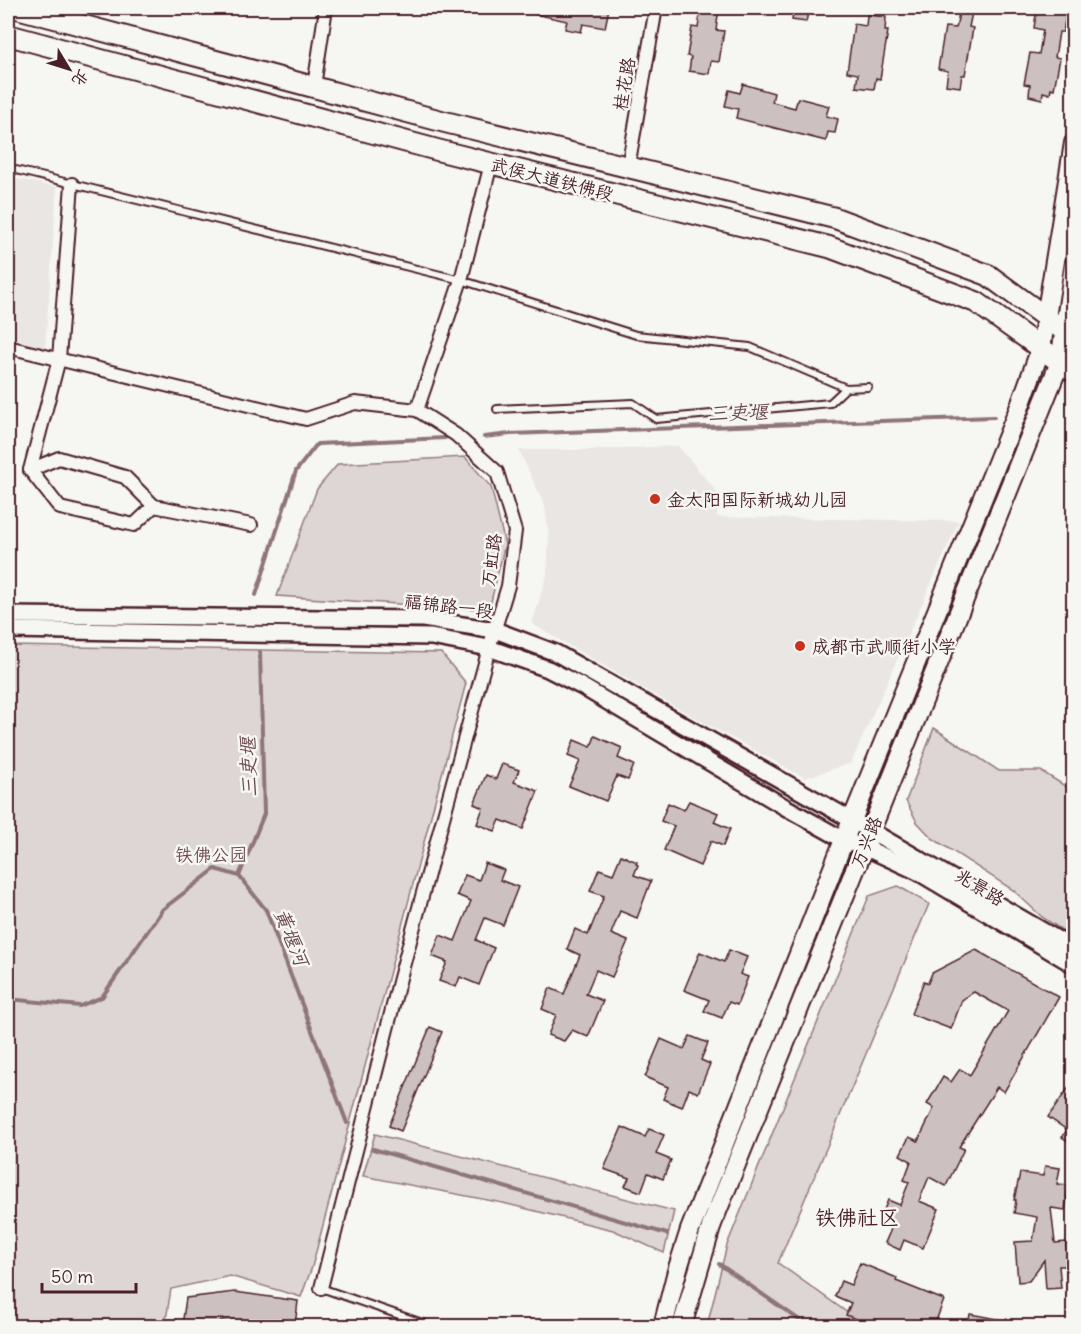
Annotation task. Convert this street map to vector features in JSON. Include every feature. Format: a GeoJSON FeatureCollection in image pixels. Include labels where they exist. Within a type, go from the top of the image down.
{"type":"FeatureCollection","features":[{"type":"Feature","properties":{"kind":"main road","name":"武侯大道铁佛段"},"geometry":{"type":"LineString","coordinates":[[16,8],[445,122],[835,218],[988,275],[1068,334]]}},
{"type":"Feature","properties":{"kind":"main road","name":"武侯大道铁佛段"},"geometry":{"type":"LineString","coordinates":[[8,35],[491,164],[829,247],[976,302],[1067,367]]}},
{"type":"Feature","properties":{"kind":"main road"},"geometry":{"type":"LineString","coordinates":[[663,1326],[690,1230],[844,840],[1020,406],[1041,348],[1074,143]]}},
{"type":"Feature","properties":{"kind":"main road","name":"万兴路"},"geometry":{"type":"LineString","coordinates":[[682,1326],[712,1224],[867,839],[1067,367],[1074,265]]}},
{"type":"Feature","properties":{"kind":"street"},"geometry":{"type":"LineString","coordinates":[[314,86],[326,8]]}},
{"type":"Feature","properties":{"kind":"street","name":"桂花路"},"geometry":{"type":"LineString","coordinates":[[628,167],[656,8]]}},
{"type":"Feature","properties":{"kind":"street"},"geometry":{"type":"LineString","coordinates":[[8,347],[306,419],[355,403],[417,410],[461,280],[491,164]]}},
{"type":"Feature","properties":{"kind":"street"},"geometry":{"type":"LineString","coordinates":[[30,470],[58,359],[72,184]]}},
{"type":"Feature","properties":{"kind":"street","name":"万虹路"},"geometry":{"type":"LineString","coordinates":[[321,1288],[399,978],[508,586],[515,531],[497,472],[456,435],[417,410]]}},
{"type":"Feature","properties":{"kind":"street"},"geometry":{"type":"LineString","coordinates":[[30,470],[59,458],[124,477],[154,506],[251,525]]}},
{"type":"Feature","properties":{"kind":"street"},"geometry":{"type":"LineString","coordinates":[[30,470],[60,508],[134,525],[154,506]]}},
{"type":"Feature","properties":{"kind":"street","name":"福锦路一段"},"geometry":{"type":"LineString","coordinates":[[8,615],[423,619],[495,630],[556,653],[852,821],[867,839]]}},
{"type":"Feature","properties":{"kind":"street","name":"福锦路一段"},"geometry":{"type":"LineString","coordinates":[[8,630],[431,637],[489,648],[548,669],[581,686],[784,807],[844,840],[867,839]]}},
{"type":"Feature","properties":{"kind":"street","name":"兆景路"},"geometry":{"type":"LineString","coordinates":[[867,839],[1074,949]]}},
{"type":"Feature","properties":{"kind":"street","name":"兆景路"},"geometry":{"type":"LineString","coordinates":[[867,839],[1074,965]]}},
{"type":"Feature","properties":{"kind":"lane"},"geometry":{"type":"LineString","coordinates":[[8,168],[461,280],[636,335],[750,347],[846,388],[868,387]]}},
{"type":"Feature","properties":{"kind":"lane"},"geometry":{"type":"LineString","coordinates":[[497,409],[633,403],[656,419],[830,403],[846,388]]}},
{"type":"Feature","properties":{"kind":"lane"},"geometry":{"type":"LineString","coordinates":[[321,1288],[431,1326]]}},
{"type":"Feature","properties":{"kind":"shaded area"},"geometry":{"type":"Polygon","coordinates":[[[8,177],[57,187],[45,348],[8,338],[8,177]]]}},
{"type":"Feature","properties":{"kind":"shaded area"},"geometry":{"type":"Polygon","coordinates":[[[678,446],[717,492],[717,517],[959,521],[851,763],[805,778],[532,624],[547,575],[549,536],[545,506],[519,450],[592,450],[678,446]]]}},
{"type":"Feature","properties":{"kind":"green space"},"geometry":{"type":"Polygon","coordinates":[[[465,457],[491,487],[505,544],[489,610],[277,596],[317,489],[338,464],[465,457]]]}},
{"type":"Feature","properties":{"kind":"green space","name":"铁佛公园"},"geometry":{"type":"Polygon","coordinates":[[[8,646],[441,653],[466,683],[312,1267],[301,1297],[230,1276],[171,1289],[165,1326],[8,1326],[8,646]]]}},
{"type":"Feature","properties":{"kind":"green space"},"geometry":{"type":"Polygon","coordinates":[[[934,728],[999,771],[1041,771],[1073,791],[1073,937],[1042,917],[1013,890],[932,838],[917,822],[906,801],[934,728]]]}},
{"type":"Feature","properties":{"kind":"green space"},"geometry":{"type":"Polygon","coordinates":[[[898,886],[929,904],[778,1263],[866,1326],[774,1326],[765,1320],[764,1326],[707,1326],[727,1245],[869,896],[898,886]]]}},
{"type":"Feature","properties":{"kind":"green space"},"geometry":{"type":"Polygon","coordinates":[[[375,1134],[674,1211],[664,1253],[613,1230],[503,1203],[363,1176],[375,1134]]]}},
{"type":"Feature","properties":{"kind":"building"},"geometry":{"type":"Polygon","coordinates":[[[525,8],[609,8],[605,28],[583,24],[581,32],[565,29],[567,21],[525,12],[525,8]]]}},
{"type":"Feature","properties":{"kind":"building"},"geometry":{"type":"Polygon","coordinates":[[[701,8],[719,8],[716,30],[724,31],[719,62],[711,61],[709,74],[689,71],[691,57],[687,56],[692,27],[698,28],[701,8]]]}},
{"type":"Feature","properties":{"kind":"building"},"geometry":{"type":"Polygon","coordinates":[[[794,8],[809,8],[806,22],[792,20],[794,8]]]}},
{"type":"Feature","properties":{"kind":"building"},"geometry":{"type":"Polygon","coordinates":[[[960,8],[973,8],[969,27],[973,28],[965,75],[962,75],[960,87],[946,85],[948,71],[938,69],[945,27],[956,28],[960,8]]]}},
{"type":"Feature","properties":{"kind":"building"},"geometry":{"type":"Polygon","coordinates":[[[1037,8],[1067,8],[1063,32],[1059,32],[1055,57],[1060,58],[1054,89],[1051,88],[1050,94],[1043,92],[1042,99],[1029,96],[1030,85],[1024,84],[1030,53],[1039,54],[1043,30],[1034,28],[1037,8]]]}},
{"type":"Feature","properties":{"kind":"building"},"geometry":{"type":"Polygon","coordinates":[[[867,15],[886,17],[885,31],[888,31],[880,79],[876,78],[874,89],[856,87],[858,74],[847,72],[854,24],[866,26],[867,15]]]}},
{"type":"Feature","properties":{"kind":"building"},"geometry":{"type":"Polygon","coordinates":[[[743,84],[774,93],[772,102],[795,108],[798,98],[829,106],[826,116],[838,119],[835,133],[828,132],[826,141],[736,118],[738,109],[725,106],[729,90],[740,93],[743,84]]]}},
{"type":"Feature","properties":{"kind":"building"},"geometry":{"type":"Polygon","coordinates":[[[595,736],[622,748],[618,758],[634,765],[628,780],[617,776],[606,801],[569,786],[580,761],[568,756],[574,740],[591,747],[595,736]]]}},
{"type":"Feature","properties":{"kind":"building"},"geometry":{"type":"Polygon","coordinates":[[[502,764],[519,770],[514,782],[538,791],[523,829],[500,820],[495,831],[477,824],[483,808],[474,804],[486,775],[496,779],[502,764]]]}},
{"type":"Feature","properties":{"kind":"building"},"geometry":{"type":"Polygon","coordinates":[[[689,801],[718,813],[714,822],[730,829],[723,846],[711,841],[700,866],[664,850],[674,826],[661,821],[668,803],[684,810],[689,801]]]}},
{"type":"Feature","properties":{"kind":"building"},"geometry":{"type":"Polygon","coordinates":[[[621,855],[637,862],[634,875],[651,881],[637,918],[620,911],[611,934],[628,941],[612,977],[596,970],[586,994],[603,1001],[588,1037],[572,1030],[564,1041],[548,1035],[556,1015],[542,1009],[550,988],[564,994],[580,955],[567,949],[575,929],[588,935],[604,896],[590,891],[599,869],[613,874],[621,855]]]}},
{"type":"Feature","properties":{"kind":"building"},"geometry":{"type":"Polygon","coordinates":[[[485,863],[504,870],[500,880],[518,887],[503,925],[485,918],[476,940],[494,948],[479,985],[460,977],[456,987],[439,981],[447,962],[432,956],[440,935],[455,941],[471,901],[457,895],[465,875],[479,880],[485,863]]]}},
{"type":"Feature","properties":{"kind":"building"},"geometry":{"type":"Polygon","coordinates":[[[729,950],[747,957],[740,974],[748,977],[737,1005],[729,1002],[722,1018],[704,1011],[709,1000],[684,990],[700,952],[724,962],[729,950]]]}},
{"type":"Feature","properties":{"kind":"building"},"geometry":{"type":"Polygon","coordinates":[[[976,950],[1059,997],[1004,1092],[997,1087],[959,1147],[964,1149],[946,1186],[929,1177],[919,1201],[939,1209],[923,1248],[904,1240],[900,1250],[885,1243],[891,1229],[878,1224],[888,1200],[900,1205],[909,1182],[904,1180],[911,1161],[900,1155],[909,1137],[918,1141],[934,1108],[927,1104],[943,1077],[951,1082],[960,1069],[970,1075],[1008,1011],[974,992],[962,1000],[951,1029],[911,1014],[924,981],[928,983],[932,973],[976,950]]]}},
{"type":"Feature","properties":{"kind":"building"},"geometry":{"type":"Polygon","coordinates":[[[430,1027],[442,1032],[401,1131],[389,1126],[430,1027]]]}},
{"type":"Feature","properties":{"kind":"building"},"geometry":{"type":"Polygon","coordinates":[[[690,1036],[708,1043],[701,1060],[710,1064],[698,1093],[689,1089],[682,1107],[663,1099],[668,1087],[645,1077],[661,1039],[684,1049],[690,1036]]]}},
{"type":"Feature","properties":{"kind":"building"},"geometry":{"type":"Polygon","coordinates":[[[1074,1080],[1074,1145],[1062,1137],[1067,1130],[1048,1117],[1074,1080]]]}},
{"type":"Feature","properties":{"kind":"building"},"geometry":{"type":"Polygon","coordinates":[[[622,1127],[645,1137],[649,1129],[664,1135],[656,1154],[671,1160],[663,1179],[648,1173],[641,1192],[625,1186],[629,1178],[604,1169],[622,1127]]]}},
{"type":"Feature","properties":{"kind":"building"},"geometry":{"type":"Polygon","coordinates":[[[1045,1166],[1060,1168],[1057,1184],[1069,1185],[1065,1210],[1051,1208],[1055,1243],[1066,1242],[1068,1266],[1059,1266],[1061,1288],[1046,1289],[1044,1260],[1029,1281],[1018,1282],[1015,1242],[1033,1241],[1037,1217],[1014,1213],[1016,1200],[1014,1200],[1020,1173],[1043,1176],[1045,1166]]]}},
{"type":"Feature","properties":{"kind":"building"},"geometry":{"type":"Polygon","coordinates":[[[860,1263],[897,1278],[896,1281],[944,1300],[934,1326],[891,1326],[874,1320],[872,1326],[846,1315],[851,1303],[835,1296],[841,1281],[851,1285],[860,1263]]]}},
{"type":"Feature","properties":{"kind":"building"},"geometry":{"type":"Polygon","coordinates":[[[235,1292],[298,1301],[295,1326],[257,1326],[221,1321],[220,1326],[182,1326],[186,1298],[235,1292]]]}},
{"type":"Feature","properties":{"kind":"building"},"geometry":{"type":"Polygon","coordinates":[[[970,1314],[1009,1321],[1008,1326],[968,1326],[970,1314]]]}},
{"type":"Feature","properties":{"kind":"waterway","name":"三吏堰"},"geometry":{"type":"LineString","coordinates":[[484,437],[510,434],[994,417]]}},
{"type":"Feature","properties":{"kind":"waterway","name":"三吏堰"},"geometry":{"type":"LineString","coordinates":[[256,595],[296,471],[317,444],[445,438]]}},
{"type":"Feature","properties":{"kind":"waterway","name":"三吏堰"},"geometry":{"type":"LineString","coordinates":[[239,876],[264,814],[260,652]]}},
{"type":"Feature","properties":{"kind":"waterway","name":"黄堰河"},"geometry":{"type":"LineString","coordinates":[[8,999],[80,1006],[102,997],[163,909],[215,869],[239,876],[266,910],[347,1123]]}},
{"type":"Feature","properties":{"kind":"waterway","name":"黄堰河"},"geometry":{"type":"LineString","coordinates":[[373,1149],[667,1234]]}},
{"type":"Feature","properties":{"kind":"waterway","name":"黄堰河"},"geometry":{"type":"LineString","coordinates":[[719,1264],[808,1326]]}},
{"type":"Feature","properties":{"kind":"place","name":"金太阳国际新城幼儿园"},"geometry":{"type":"Point","coordinates":[655,499]}},
{"type":"Feature","properties":{"kind":"place","name":"成都市武顺街小学"},"geometry":{"type":"Point","coordinates":[800,646]}},
{"type":"Feature","properties":{"kind":"district","name":"铁佛社区"},"geometry":{"type":"Point","coordinates":[857,1217]}}]}
